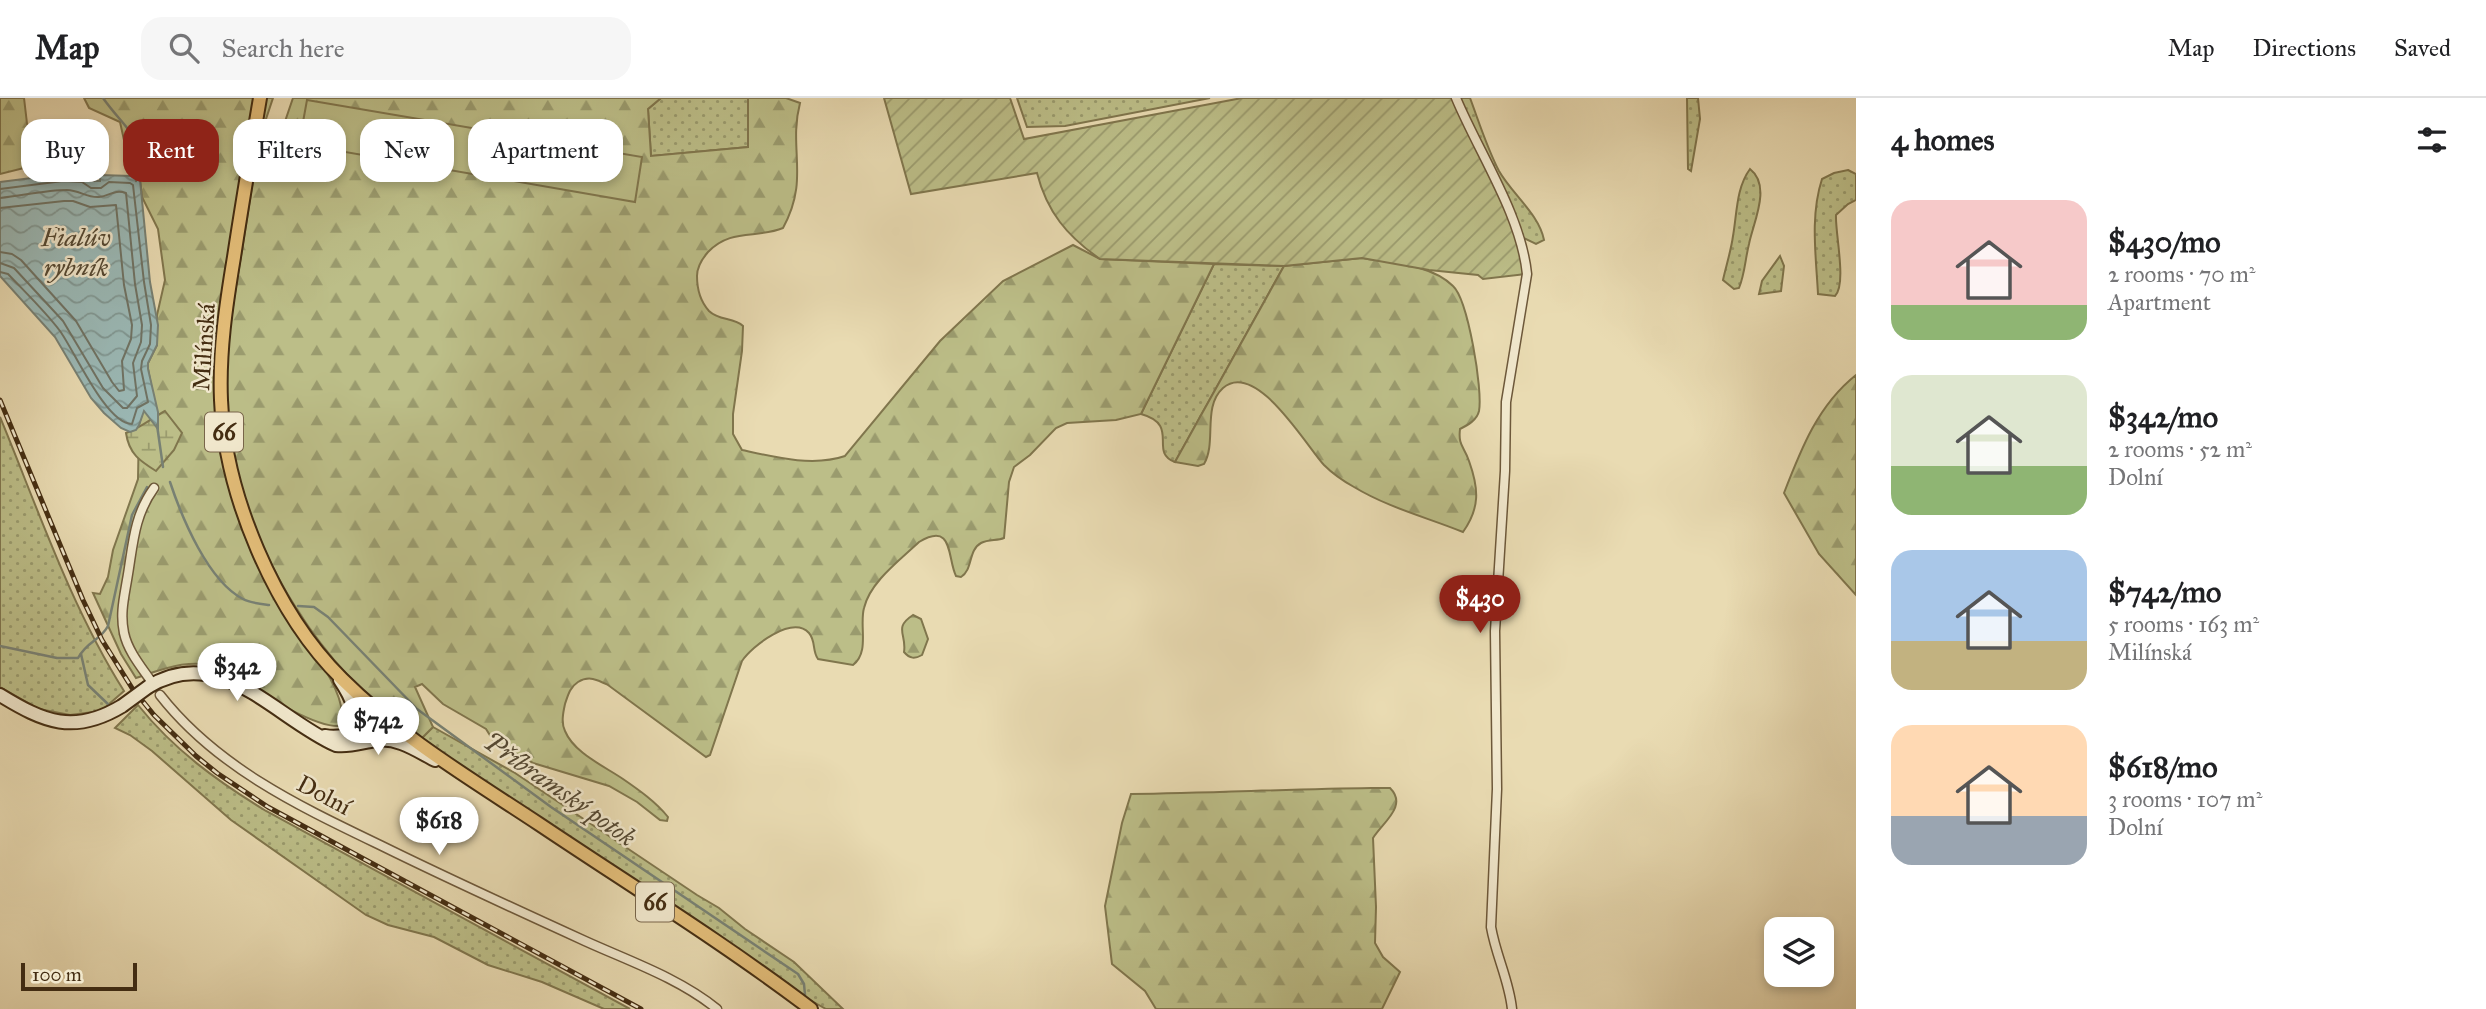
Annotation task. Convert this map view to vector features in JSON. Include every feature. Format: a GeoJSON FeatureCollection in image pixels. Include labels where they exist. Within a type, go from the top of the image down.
{"type":"FeatureCollection","features":[{"type":"Feature","properties":{"kind":"main road","name":"Milínská"},"geometry":{"type":"LineString","coordinates":[[260,98],[225,312],[220,362],[223,428],[235,486],[255,545],[279,593],[330,666],[385,718]]}},
{"type":"Feature","properties":{"kind":"main road","name":"66"},"geometry":{"type":"LineString","coordinates":[[385,718],[811,1009]]}},
{"type":"Feature","properties":{"kind":"street"},"geometry":{"type":"LineString","coordinates":[[1456,98],[1517,228],[1527,274],[1508,384],[1506,471],[1495,631],[1497,789],[1491,927],[1495,948],[1508,981],[1511,1009]]}},
{"type":"Feature","properties":{"kind":"street","name":"Dolní"},"geometry":{"type":"LineString","coordinates":[[154,488],[138,517],[132,538],[122,616],[124,635],[154,689],[195,734],[255,780],[323,817],[666,978],[717,1009]]}},
{"type":"Feature","properties":{"kind":"street"},"geometry":{"type":"LineString","coordinates":[[330,666],[354,704],[355,717],[350,734]]}},
{"type":"Feature","properties":{"kind":"street"},"geometry":{"type":"LineString","coordinates":[[0,695],[36,716],[62,723],[89,721],[107,716],[154,689],[164,678],[184,674],[216,675],[242,687],[336,745],[394,741],[455,768]]}},
{"type":"Feature","properties":{"kind":"street"},"geometry":{"type":"LineString","coordinates":[[314,733],[332,737],[350,734],[385,718]]}},
{"type":"Feature","properties":{"kind":"street"},"geometry":{"type":"LineString","coordinates":[[363,743],[373,737],[385,718]]}},
{"type":"Feature","properties":{"kind":"green space"},"geometry":{"type":"Polygon","coordinates":[[[0,98],[24,98],[26,119],[21,119],[21,169],[0,174],[0,98]]]}},
{"type":"Feature","properties":{"kind":"green space"},"geometry":{"type":"Polygon","coordinates":[[[84,98],[254,98],[251,119],[233,119],[233,182],[240,182],[217,346],[216,412],[220,445],[227,480],[249,546],[262,576],[330,679],[339,698],[342,714],[338,726],[325,724],[295,712],[220,668],[209,665],[188,664],[136,678],[121,654],[93,593],[100,594],[108,577],[113,550],[138,479],[139,425],[143,410],[152,422],[159,426],[148,363],[157,345],[157,315],[165,280],[158,229],[142,197],[140,182],[219,182],[219,119],[123,119],[123,136],[120,122],[89,108],[84,98]]]}},
{"type":"Feature","properties":{"kind":"green space"},"geometry":{"type":"Polygon","coordinates":[[[266,98],[273,98],[266,119],[263,119],[266,98]]]}},
{"type":"Feature","properties":{"kind":"green space"},"geometry":{"type":"Polygon","coordinates":[[[293,98],[661,98],[648,109],[651,156],[748,147],[748,98],[786,98],[800,103],[796,135],[795,194],[783,228],[735,237],[717,245],[702,260],[697,276],[700,295],[709,311],[743,326],[733,434],[742,450],[780,458],[820,461],[845,456],[940,341],[1003,281],[1073,245],[1100,259],[1214,264],[1141,414],[1116,420],[1067,423],[1056,428],[1014,467],[1009,482],[1004,538],[977,546],[965,574],[961,577],[956,576],[944,539],[938,536],[919,542],[887,572],[867,598],[863,615],[863,646],[853,665],[818,659],[811,636],[802,628],[783,630],[763,641],[742,661],[710,755],[706,757],[608,685],[590,679],[575,684],[568,694],[563,714],[564,728],[569,739],[590,758],[653,801],[668,817],[667,821],[660,820],[637,802],[609,786],[533,763],[500,745],[486,729],[443,704],[422,684],[415,687],[433,727],[422,738],[376,701],[334,660],[287,594],[252,520],[240,482],[231,442],[227,402],[231,319],[253,182],[346,182],[346,119],[286,119],[293,98]]]}},
{"type":"Feature","properties":{"kind":"green space"},"geometry":{"type":"Polygon","coordinates":[[[661,98],[748,98],[749,147],[651,156],[648,109],[661,98]]]}},
{"type":"Feature","properties":{"kind":"green space"},"geometry":{"type":"Polygon","coordinates":[[[884,98],[1010,98],[1024,139],[1242,98],[1456,98],[1517,228],[1527,274],[1483,279],[1478,275],[1429,270],[1362,258],[1284,266],[1100,259],[1060,222],[1046,200],[1037,173],[911,194],[884,98]]]}},
{"type":"Feature","properties":{"kind":"green space"},"geometry":{"type":"Polygon","coordinates":[[[1017,98],[1210,98],[1065,126],[1027,127],[1017,98]]]}},
{"type":"Feature","properties":{"kind":"green space"},"geometry":{"type":"Polygon","coordinates":[[[1449,98],[1470,98],[1499,171],[1537,221],[1544,240],[1536,244],[1509,231],[1449,98]]]}},
{"type":"Feature","properties":{"kind":"green space"},"geometry":{"type":"Polygon","coordinates":[[[1687,98],[1698,98],[1700,119],[1691,171],[1688,169],[1687,98]]]}},
{"type":"Feature","properties":{"kind":"green space"},"geometry":{"type":"Polygon","coordinates":[[[307,100],[419,119],[360,119],[360,155],[346,152],[346,119],[304,119],[307,100]]]}},
{"type":"Feature","properties":{"kind":"green space"},"geometry":{"type":"Polygon","coordinates":[[[454,125],[468,127],[468,173],[454,171],[454,125]]]}},
{"type":"Feature","properties":{"kind":"green space"},"geometry":{"type":"Polygon","coordinates":[[[623,154],[642,157],[635,202],[519,182],[623,182],[623,154]]]}},
{"type":"Feature","properties":{"kind":"green space"},"geometry":{"type":"Polygon","coordinates":[[[1750,169],[1760,185],[1759,205],[1741,282],[1739,288],[1734,289],[1723,280],[1740,193],[1750,169]]]}},
{"type":"Feature","properties":{"kind":"green space"},"geometry":{"type":"Polygon","coordinates":[[[1848,170],[1856,174],[1856,200],[1836,215],[1840,270],[1838,290],[1835,296],[1818,294],[1815,236],[1818,193],[1822,179],[1848,170]]]}},
{"type":"Feature","properties":{"kind":"green space"},"geometry":{"type":"Polygon","coordinates":[[[1780,256],[1784,266],[1781,291],[1759,294],[1762,281],[1780,256]]]}},
{"type":"Feature","properties":{"kind":"green space"},"geometry":{"type":"Polygon","coordinates":[[[1362,258],[1434,273],[1453,286],[1464,308],[1473,346],[1480,400],[1476,417],[1460,429],[1461,443],[1476,489],[1473,515],[1463,532],[1381,501],[1343,480],[1324,465],[1280,409],[1250,385],[1236,382],[1223,388],[1217,396],[1211,415],[1210,446],[1204,464],[1198,466],[1175,462],[1284,266],[1362,258]]]}},
{"type":"Feature","properties":{"kind":"green space"},"geometry":{"type":"Polygon","coordinates":[[[1214,264],[1284,266],[1175,462],[1167,458],[1164,452],[1159,425],[1141,414],[1214,264]]]}},
{"type":"Feature","properties":{"kind":"green space"},"geometry":{"type":"Polygon","coordinates":[[[1856,375],[1856,595],[1819,554],[1784,493],[1804,444],[1821,414],[1856,375]]]}},
{"type":"Feature","properties":{"kind":"green space"},"geometry":{"type":"Polygon","coordinates":[[[165,411],[182,433],[174,450],[156,471],[136,456],[126,433],[165,411]]]}},
{"type":"Feature","properties":{"kind":"green space"},"geometry":{"type":"Polygon","coordinates":[[[0,417],[71,592],[124,691],[101,711],[70,715],[39,709],[0,687],[0,417]]]}},
{"type":"Feature","properties":{"kind":"green space"},"geometry":{"type":"Polygon","coordinates":[[[913,615],[921,619],[928,639],[922,655],[915,658],[904,652],[902,632],[904,624],[913,615]]]}},
{"type":"Feature","properties":{"kind":"green space"},"geometry":{"type":"Polygon","coordinates":[[[138,705],[166,736],[197,764],[266,811],[630,1009],[604,1009],[542,982],[488,965],[434,937],[388,925],[366,915],[231,820],[152,751],[115,728],[138,705]]]}},
{"type":"Feature","properties":{"kind":"green space"},"geometry":{"type":"Polygon","coordinates":[[[433,727],[515,773],[719,908],[794,962],[843,1009],[826,1009],[810,1000],[458,764],[422,738],[433,727]]]}},
{"type":"Feature","properties":{"kind":"green space"},"geometry":{"type":"Polygon","coordinates":[[[1390,788],[1395,795],[1395,808],[1373,838],[1375,943],[1383,957],[1400,972],[1382,1009],[1156,1009],[1145,991],[1112,964],[1105,906],[1122,823],[1131,794],[1390,788]]]}},
{"type":"Feature","properties":{"kind":"water","name":"Fialúv rybník"},"geometry":{"type":"Polygon","coordinates":[[[109,175],[123,176],[123,182],[140,182],[150,282],[158,325],[157,345],[148,363],[148,369],[158,412],[158,429],[144,411],[136,430],[130,432],[104,413],[91,398],[55,337],[0,276],[0,182],[21,179],[21,182],[109,182],[109,175]]]}},
{"type":"Feature","properties":{"kind":"waterway","name":"Příbramský potok"},"geometry":{"type":"LineString","coordinates":[[103,98],[123,122]]}},
{"type":"Feature","properties":{"kind":"waterway","name":"Příbramský potok"},"geometry":{"type":"LineString","coordinates":[[157,425],[163,467]]}},
{"type":"Feature","properties":{"kind":"waterway","name":"Příbramský potok"},"geometry":{"type":"LineString","coordinates":[[170,482],[189,530],[219,578],[243,599],[269,605]]}},
{"type":"Feature","properties":{"kind":"waterway"},"geometry":{"type":"LineString","coordinates":[[0,646],[57,658],[78,658],[101,635],[108,626],[132,515],[147,487]]}},
{"type":"Feature","properties":{"kind":"waterway","name":"Příbramský potok"},"geometry":{"type":"LineString","coordinates":[[298,606],[314,607],[328,617],[417,709],[551,807],[798,974],[804,984],[805,995]]}},
{"type":"Feature","properties":{"kind":"waterway"},"geometry":{"type":"LineString","coordinates":[[81,654],[88,685],[110,706]]}},
{"type":"Feature","properties":{"kind":"railway"},"geometry":{"type":"LineString","coordinates":[[0,400],[102,640],[132,688],[154,715],[196,756],[268,807],[641,1009]]}}]}
